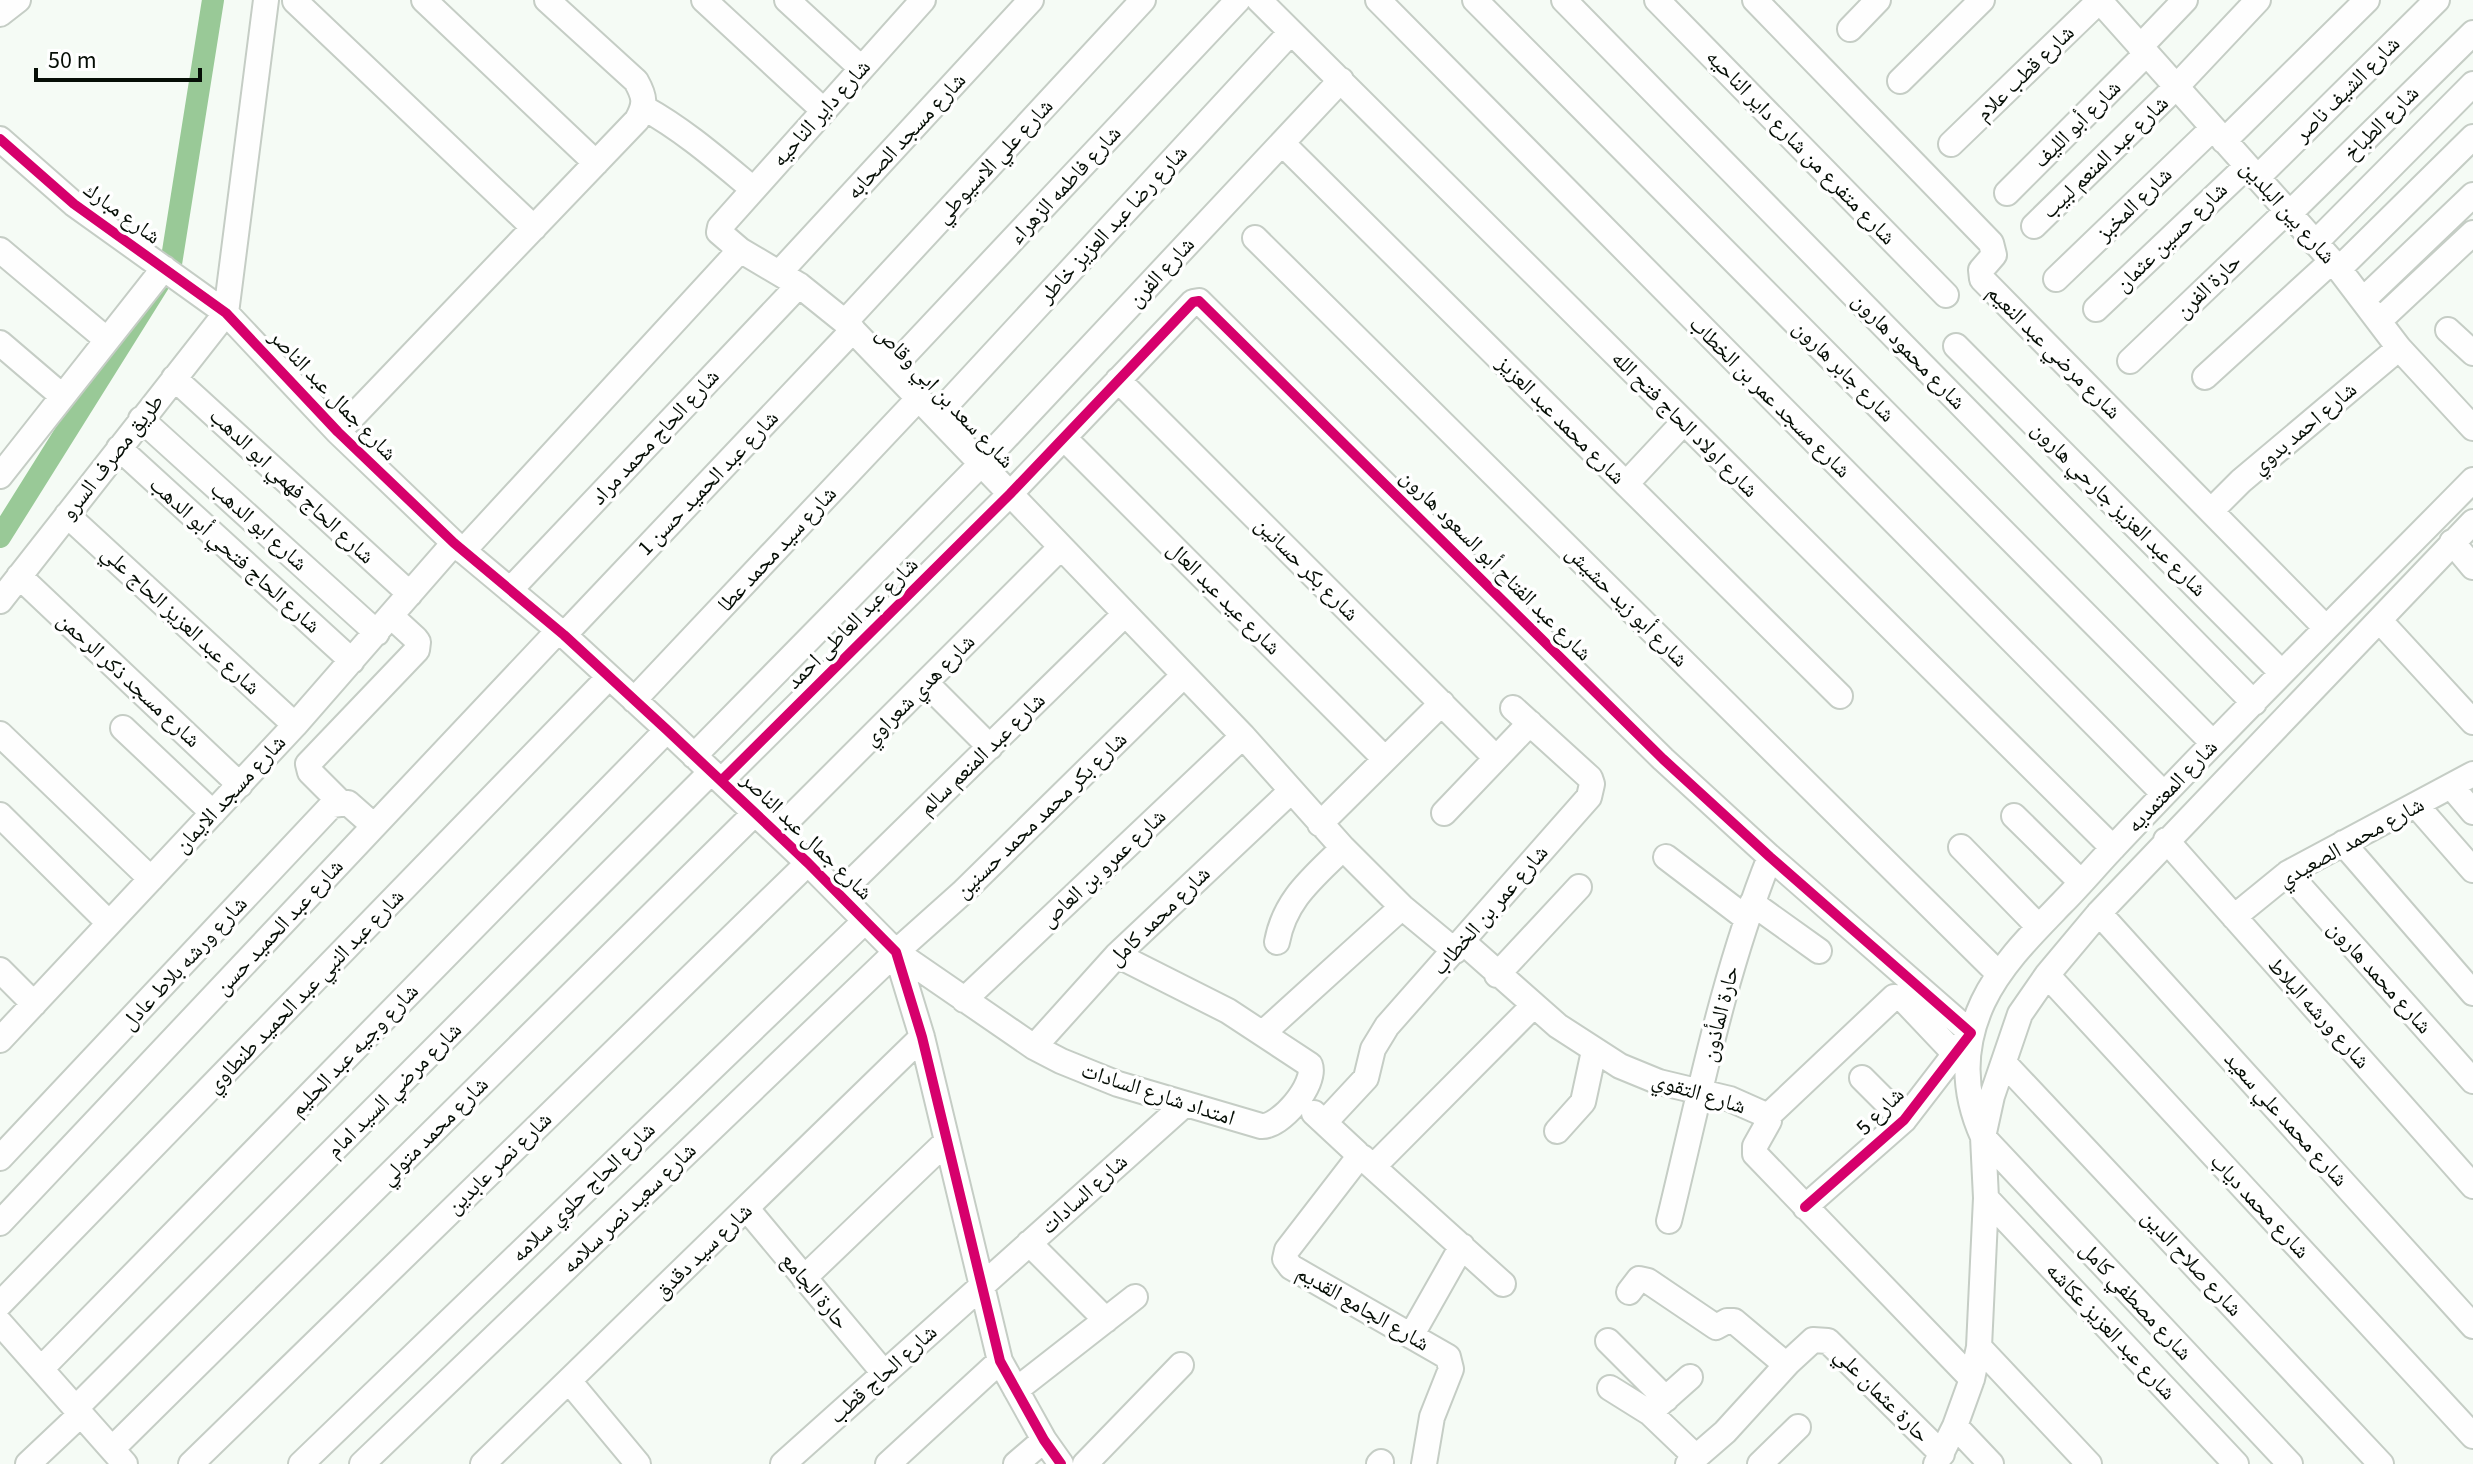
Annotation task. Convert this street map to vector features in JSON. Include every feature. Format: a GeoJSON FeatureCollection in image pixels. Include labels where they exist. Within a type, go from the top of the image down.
{"type":"FeatureCollection","features":[{"type":"Feature","properties":{"kind":"street"},"geometry":{"type":"LineString","coordinates":[[0,14],[18,0]]}},
{"type":"Feature","properties":{"kind":"street"},"geometry":{"type":"LineString","coordinates":[[424,0],[596,163]]}},
{"type":"Feature","properties":{"kind":"street"},"geometry":{"type":"LineString","coordinates":[[338,432],[637,120],[644,108],[645,97],[636,81],[547,0]]}},
{"type":"Feature","properties":{"kind":"street"},"geometry":{"type":"LineString","coordinates":[[704,0],[823,110]]}},
{"type":"Feature","properties":{"kind":"street"},"geometry":{"type":"LineString","coordinates":[[787,0],[861,68]]}},
{"type":"Feature","properties":{"kind":"street","name":"شارع مسجد الصحابه"},"geometry":{"type":"LineString","coordinates":[[790,278],[1031,0]]}},
{"type":"Feature","properties":{"kind":"street","name":"شارع علي الاسيوطي"},"geometry":{"type":"LineString","coordinates":[[849,326],[1143,0]]}},
{"type":"Feature","properties":{"kind":"street","name":"شارع فاطمه الزهراء"},"geometry":{"type":"LineString","coordinates":[[891,369],[1238,0]]}},
{"type":"Feature","properties":{"kind":"street","name":"شارع اولاد الحاج فتح الله"},"geometry":{"type":"LineString","coordinates":[[1259,0],[2113,848]]}},
{"type":"Feature","properties":{"kind":"street","name":"شارع مسجد عمر بن الخطاب"},"geometry":{"type":"LineString","coordinates":[[1378,0],[2163,793]]}},
{"type":"Feature","properties":{"kind":"street","name":"شارع جابر هارون"},"geometry":{"type":"LineString","coordinates":[[1475,0],[2212,742]]}},
{"type":"Feature","properties":{"kind":"street","name":"شارع محمود هارون"},"geometry":{"type":"LineString","coordinates":[[1564,0],[2254,703]]}},
{"type":"Feature","properties":{"kind":"street","name":"شارع متفرع من شارع داير الناحيه"},"geometry":{"type":"LineString","coordinates":[[1657,0],[1946,295]]}},
{"type":"Feature","properties":{"kind":"street","name":"شارع مرضي عبد النعيم"},"geometry":{"type":"LineString","coordinates":[[1755,0],[1991,243],[1994,255],[1981,270],[1982,279],[2326,628]]}},
{"type":"Feature","properties":{"kind":"street"},"geometry":{"type":"LineString","coordinates":[[1850,29],[1878,0]]}},
{"type":"Feature","properties":{"kind":"street"},"geometry":{"type":"LineString","coordinates":[[1900,81],[1982,0]]}},
{"type":"Feature","properties":{"kind":"street","name":"شارع بين البلدين"},"geometry":{"type":"LineString","coordinates":[[2099,0],[2329,257],[2399,348],[2473,428]]}},
{"type":"Feature","properties":{"kind":"street","name":"شارع قطب علام"},"geometry":{"type":"LineString","coordinates":[[1951,144],[2099,0]]}},
{"type":"Feature","properties":{"kind":"street","name":"شارع أبو الليف"},"geometry":{"type":"LineString","coordinates":[[2007,193],[2143,50],[2185,0]]}},
{"type":"Feature","properties":{"kind":"street","name":"شارع عبد المنعم لبيب"},"geometry":{"type":"LineString","coordinates":[[2034,226],[2176,87],[2258,0]]}},
{"type":"Feature","properties":{"kind":"street","name":"شارع المخبز"},"geometry":{"type":"LineString","coordinates":[[2056,279],[2367,0]]}},
{"type":"Feature","properties":{"kind":"street","name":"شارع الشيف ناصر"},"geometry":{"type":"LineString","coordinates":[[2252,172],[2437,0]]}},
{"type":"Feature","properties":{"kind":"street"},"geometry":{"type":"LineString","coordinates":[[226,313],[265,11],[296,1],[534,228]]}},
{"type":"Feature","properties":{"kind":"street","name":"شارع داير الناحيه"},"geometry":{"type":"LineString","coordinates":[[720,227],[917,2]]}},
{"type":"Feature","properties":{"kind":"street","name":"شارع رضا عبد العزيز خاطر"},"geometry":{"type":"LineString","coordinates":[[936,416],[1291,32]]}},
{"type":"Feature","properties":{"kind":"street","name":"شارع الطباخ"},"geometry":{"type":"LineString","coordinates":[[2288,212],[2473,33]]}},
{"type":"Feature","properties":{"kind":"street","name":"شارع الفرن"},"geometry":{"type":"LineString","coordinates":[[709,769],[981,464],[1341,80]]}},
{"type":"Feature","properties":{"kind":"street"},"geometry":{"type":"LineString","coordinates":[[2329,257],[2473,84]]}},
{"type":"Feature","properties":{"kind":"street"},"geometry":{"type":"LineString","coordinates":[[644,108],[702,146],[753,189]]}},
{"type":"Feature","properties":{"kind":"street"},"geometry":{"type":"LineString","coordinates":[[2205,377],[2329,257],[2473,137]]}},
{"type":"Feature","properties":{"kind":"street","name":"شارع مبارك"},"geometry":{"type":"LineString","coordinates":[[0,139],[74,204],[226,313]]}},
{"type":"Feature","properties":{"kind":"street","name":"شارع محمد عبد العزيز"},"geometry":{"type":"LineString","coordinates":[[1282,143],[1840,696]]}},
{"type":"Feature","properties":{"kind":"street","name":"شارع حسين عثمان"},"geometry":{"type":"LineString","coordinates":[[2096,309],[2252,172]]}},
{"type":"Feature","properties":{"kind":"street"},"geometry":{"type":"LineString","coordinates":[[2363,300],[2473,195]]}},
{"type":"Feature","properties":{"kind":"street","name":"حارة الفرن"},"geometry":{"type":"LineString","coordinates":[[2130,361],[2288,212]]}},
{"type":"Feature","properties":{"kind":"street","name":"شارع سعد بن ابي وقاص"},"geometry":{"type":"LineString","coordinates":[[720,227],[719,232],[740,250],[790,278],[849,326],[1243,736],[1291,791]]}},
{"type":"Feature","properties":{"kind":"street"},"geometry":{"type":"LineString","coordinates":[[2379,321],[2473,233]]}},
{"type":"Feature","properties":{"kind":"street","name":"شارع أبو زيد حشيش"},"geometry":{"type":"LineString","coordinates":[[1255,238],[1999,974]]}},
{"type":"Feature","properties":{"kind":"street"},"geometry":{"type":"LineString","coordinates":[[0,250],[106,339]]}},
{"type":"Feature","properties":{"kind":"street","name":"شارع مسجد الايمان"},"geometry":{"type":"LineString","coordinates":[[0,1040],[240,785],[410,594],[459,547],[740,250]]}},
{"type":"Feature","properties":{"kind":"street"},"geometry":{"type":"LineString","coordinates":[[1,472],[164,268]]}},
{"type":"Feature","properties":{"kind":"street","name":"شارع الحاج محمد مراد"},"geometry":{"type":"LineString","coordinates":[[510,590],[790,278]]}},
{"type":"Feature","properties":{"kind":"street","name":"شارع عبد الفتاح أبو السعود هارون"},"geometry":{"type":"LineString","coordinates":[[1010,494],[1193,302],[1199,301],[1652,748],[1770,857],[1971,1033]]}},
{"type":"Feature","properties":{"kind":"street","name":"طريق مصرف السرو"},"geometry":{"type":"LineString","coordinates":[[0,601],[226,313]]}},
{"type":"Feature","properties":{"kind":"street","name":"شارع جمال عبد الناصر"},"geometry":{"type":"LineString","coordinates":[[226,313],[338,432],[459,547],[561,633],[709,769],[896,952],[922,1037],[1000,1361],[1061,1464]]}},
{"type":"Feature","properties":{"kind":"street","name":"شارع عبد الحميد حسن 1"},"geometry":{"type":"LineString","coordinates":[[561,633],[849,326]]}},
{"type":"Feature","properties":{"kind":"street"},"geometry":{"type":"LineString","coordinates":[[2448,330],[2473,353]]}},
{"type":"Feature","properties":{"kind":"street"},"geometry":{"type":"LineString","coordinates":[[0,343],[62,396]]}},
{"type":"Feature","properties":{"kind":"street","name":"شارع عبد العزيز جارحي هارون"},"geometry":{"type":"LineString","coordinates":[[1956,346],[2282,673]]}},
{"type":"Feature","properties":{"kind":"street","name":"شارع احمد بدوي"},"geometry":{"type":"LineString","coordinates":[[2211,511],[2241,481],[2399,348]]}},
{"type":"Feature","properties":{"kind":"street","name":"شارع الحاج فهمي ابو الدهب"},"geometry":{"type":"LineString","coordinates":[[174,378],[410,594]]}},
{"type":"Feature","properties":{"kind":"street","name":"شارع بكر حسانين"},"geometry":{"type":"LineString","coordinates":[[1118,380],[1496,758]]}},
{"type":"Feature","properties":{"kind":"street","name":"شارع سيد محمد عطا"},"geometry":{"type":"LineString","coordinates":[[634,700],[919,398]]}},
{"type":"Feature","properties":{"kind":"street","name":"شارع ابو الدهب"},"geometry":{"type":"LineString","coordinates":[[141,419],[384,625],[415,638],[419,646],[417,650],[308,764],[310,772],[340,802]]}},
{"type":"Feature","properties":{"kind":"street"},"geometry":{"type":"LineString","coordinates":[[1626,484],[1683,423]]}},
{"type":"Feature","properties":{"kind":"street","name":"شارع عيد عبد العال"},"geometry":{"type":"LineString","coordinates":[[1064,438],[1385,759]]}},
{"type":"Feature","properties":{"kind":"street","name":"شارع الحاج فتحي أبو الدهب"},"geometry":{"type":"LineString","coordinates":[[119,448],[352,661]]}},
{"type":"Feature","properties":{"kind":"street","name":"شارع المعتمديه"},"geometry":{"type":"LineString","coordinates":[[1983,1137],[1972,1114],[1967,1086],[1971,1033],[1983,1002],[1999,974],[2038,926],[2163,793],[2473,480]]}},
{"type":"Feature","properties":{"kind":"street","name":"شارع عبد العاطى احمد"},"geometry":{"type":"LineString","coordinates":[[709,769],[1010,494]]}},
{"type":"Feature","properties":{"kind":"street","name":"شارع عبد العزيز الحاج علي"},"geometry":{"type":"LineString","coordinates":[[67,515],[295,725]]}},
{"type":"Feature","properties":{"kind":"street","name":"شارع المعتمديه"},"geometry":{"type":"LineString","coordinates":[[1939,1459],[1972,1379],[1979,1347],[1986,1198],[1983,1137],[1992,1096],[2020,1014],[2047,975],[2099,913],[2166,840],[2473,522]]}},
{"type":"Feature","properties":{"kind":"street"},"geometry":{"type":"LineString","coordinates":[[2452,542],[2473,567]]}},
{"type":"Feature","properties":{"kind":"street","name":"شارع هدي شعراوي"},"geometry":{"type":"LineString","coordinates":[[776,832],[1061,547]]}},
{"type":"Feature","properties":{"kind":"street","name":"شارع مسجد ذكر الرحمن"},"geometry":{"type":"LineString","coordinates":[[19,576],[240,785]]}},
{"type":"Feature","properties":{"kind":"street","name":"شارع عبد المنعم سالم"},"geometry":{"type":"LineString","coordinates":[[839,894],[1125,614]]}},
{"type":"Feature","properties":{"kind":"street"},"geometry":{"type":"LineString","coordinates":[[2380,621],[2473,722]]}},
{"type":"Feature","properties":{"kind":"street","name":"شارع عبد الحميد حسن"},"geometry":{"type":"LineString","coordinates":[[0,1223],[374,826],[561,633]]}},
{"type":"Feature","properties":{"kind":"street","name":"شارع بكر محمد محمد حسنين"},"geometry":{"type":"LineString","coordinates":[[896,952],[962,893],[1184,675]]}},
{"type":"Feature","properties":{"kind":"street","name":"شارع عبد النبي عبد الحميد طنطاوي"},"geometry":{"type":"LineString","coordinates":[[0,1304],[609,677]]}},
{"type":"Feature","properties":{"kind":"street"},"geometry":{"type":"LineString","coordinates":[[926,683],[990,747]]}},
{"type":"Feature","properties":{"kind":"street"},"geometry":{"type":"LineString","coordinates":[[1320,824],[1442,703]]}},
{"type":"Feature","properties":{"kind":"street","name":"شارع عمر بن الخطاب"},"geometry":{"type":"LineString","coordinates":[[1325,1122],[1366,1078],[1379,1037],[1592,791],[1590,778],[1522,715],[1496,758]]}},
{"type":"Feature","properties":{"kind":"street"},"geometry":{"type":"LineString","coordinates":[[123,728],[213,813]]}},
{"type":"Feature","properties":{"kind":"street","name":"شارع وجيه عبد الحليم"},"geometry":{"type":"LineString","coordinates":[[41,1369],[667,730]]}},
{"type":"Feature","properties":{"kind":"street"},"geometry":{"type":"LineString","coordinates":[[0,734],[151,879]]}},
{"type":"Feature","properties":{"kind":"street","name":"شارع عمرو بن العاص"},"geometry":{"type":"LineString","coordinates":[[964,1000],[1243,736]]}},
{"type":"Feature","properties":{"kind":"street"},"geometry":{"type":"LineString","coordinates":[[1444,813],[1496,758]]}},
{"type":"Feature","properties":{"kind":"street","name":"شارع مرضي السيد امام"},"geometry":{"type":"LineString","coordinates":[[28,1464],[709,769]]}},
{"type":"Feature","properties":{"kind":"street","name":"شارع محمد الصعيدي"},"geometry":{"type":"LineString","coordinates":[[2234,917],[2288,873],[2473,774]]}},
{"type":"Feature","properties":{"kind":"street"},"geometry":{"type":"LineString","coordinates":[[2451,786],[2473,812]]}},
{"type":"Feature","properties":{"kind":"street","name":"شارع التقوي"},"geometry":{"type":"LineString","coordinates":[[1291,791],[1402,907],[1459,946],[1594,1051],[1659,1082],[1730,1099],[1768,1116],[1768,1124],[1754,1152],[1972,1379]]}},
{"type":"Feature","properties":{"kind":"street","name":"شارع محمد كامل"},"geometry":{"type":"LineString","coordinates":[[1034,1047],[1117,955],[1291,791]]}},
{"type":"Feature","properties":{"kind":"street"},"geometry":{"type":"LineString","coordinates":[[340,802],[352,806],[374,826]]}},
{"type":"Feature","properties":{"kind":"street","name":"شارع ورشه بلاط عادل"},"geometry":{"type":"LineString","coordinates":[[0,1158],[332,805],[340,802]]}},
{"type":"Feature","properties":{"kind":"street"},"geometry":{"type":"LineString","coordinates":[[2416,805],[2473,870]]}},
{"type":"Feature","properties":{"kind":"street","name":"شارع محمد متولي"},"geometry":{"type":"LineString","coordinates":[[119,1457],[755,813]]}},
{"type":"Feature","properties":{"kind":"street"},"geometry":{"type":"LineString","coordinates":[[0,815],[109,923]]}},
{"type":"Feature","properties":{"kind":"street"},"geometry":{"type":"LineString","coordinates":[[2014,816],[2081,882]]}},
{"type":"Feature","properties":{"kind":"street","name":"شارع ورشه البلاط"},"geometry":{"type":"LineString","coordinates":[[2166,840],[2473,1186]]}},
{"type":"Feature","properties":{"kind":"street"},"geometry":{"type":"LineString","coordinates":[[2343,843],[2473,993]]}},
{"type":"Feature","properties":{"kind":"street"},"geometry":{"type":"LineString","coordinates":[[1961,847],[2038,926]]}},
{"type":"Feature","properties":{"kind":"street"},"geometry":{"type":"LineString","coordinates":[[1277,942],[1289,905],[1343,848]]}},
{"type":"Feature","properties":{"kind":"street"},"geometry":{"type":"LineString","coordinates":[[1666,857],[1749,911],[1819,951]]}},
{"type":"Feature","properties":{"kind":"street","name":"حارة المأذون"},"geometry":{"type":"LineString","coordinates":[[1669,1221],[1722,1001],[1749,911],[1770,857]]}},
{"type":"Feature","properties":{"kind":"street","name":"شارع نصر عابدين"},"geometry":{"type":"LineString","coordinates":[[191,1464],[808,863]]}},
{"type":"Feature","properties":{"kind":"street","name":"شارع محمد هارون"},"geometry":{"type":"LineString","coordinates":[[2288,873],[2473,1081]]}},
{"type":"Feature","properties":{"kind":"street"},"geometry":{"type":"LineString","coordinates":[[1497,975],[1579,887]]}},
{"type":"Feature","properties":{"kind":"street"},"geometry":{"type":"LineString","coordinates":[[1263,1033],[1402,907]]}},
{"type":"Feature","properties":{"kind":"street","name":"شارع محمد علي سعيد"},"geometry":{"type":"LineString","coordinates":[[2099,913],[2473,1326]]}},
{"type":"Feature","properties":{"kind":"street","name":"شارع الحاج حلوي سلامه"},"geometry":{"type":"LineString","coordinates":[[301,1464],[865,921]]}},
{"type":"Feature","properties":{"kind":"street","name":"امتداد شارع السادات"},"geometry":{"type":"LineString","coordinates":[[896,952],[1034,1047],[1104,1079],[1265,1127],[1274,1124],[1298,1099]]}},
{"type":"Feature","properties":{"kind":"street","name":"شارع سعيد نصر سلامه"},"geometry":{"type":"LineString","coordinates":[[362,1464],[896,952]]}},
{"type":"Feature","properties":{"kind":"street"},"geometry":{"type":"LineString","coordinates":[[1117,955],[1228,1011],[1310,1065],[1312,1076],[1298,1099],[1503,1284]]}},
{"type":"Feature","properties":{"kind":"street"},"geometry":{"type":"LineString","coordinates":[[0,970],[34,1004]]}},
{"type":"Feature","properties":{"kind":"street","name":"شارع محمد دياب"},"geometry":{"type":"LineString","coordinates":[[2047,975],[2473,1436]]}},
{"type":"Feature","properties":{"kind":"street"},"geometry":{"type":"LineString","coordinates":[[1768,1116],[1894,997],[1902,998],[1955,1054]]}},
{"type":"Feature","properties":{"kind":"street"},"geometry":{"type":"LineString","coordinates":[[1366,1160],[1533,1006]]}},
{"type":"Feature","properties":{"kind":"street","name":"شارع 5"},"geometry":{"type":"LineString","coordinates":[[1805,1207],[1904,1120],[1971,1033]]}},
{"type":"Feature","properties":{"kind":"street","name":"شارع سيد دقدق"},"geometry":{"type":"LineString","coordinates":[[483,1464],[922,1037]]}},
{"type":"Feature","properties":{"kind":"street"},"geometry":{"type":"LineString","coordinates":[[1557,1131],[1578,1111],[1586,1095],[1594,1051]]}},
{"type":"Feature","properties":{"kind":"street","name":"شارع صلاح الدين"},"geometry":{"type":"LineString","coordinates":[[2004,1063],[2381,1464]]}},
{"type":"Feature","properties":{"kind":"street"},"geometry":{"type":"LineString","coordinates":[[1862,1078],[1904,1120]]}},
{"type":"Feature","properties":{"kind":"street","name":"شارع السادات"},"geometry":{"type":"LineString","coordinates":[[982,1284],[1185,1104]]}},
{"type":"Feature","properties":{"kind":"street","name":"شارع مصطفي كامل"},"geometry":{"type":"LineString","coordinates":[[1983,1137],[2290,1464]]}},
{"type":"Feature","properties":{"kind":"street"},"geometry":{"type":"LineString","coordinates":[[804,1278],[947,1141]]}},
{"type":"Feature","properties":{"kind":"street","name":"شارع الجامع القديم"},"geometry":{"type":"LineString","coordinates":[[1366,1160],[1357,1160],[1287,1250],[1285,1259],[1291,1267],[1448,1357],[1451,1365],[1432,1417],[1424,1464]]}},
{"type":"Feature","properties":{"kind":"street","name":"شارع عبد العزيز عكاشه"},"geometry":{"type":"LineString","coordinates":[[1986,1198],[2236,1464]]}},
{"type":"Feature","properties":{"kind":"street","name":"حارة الجامع"},"geometry":{"type":"LineString","coordinates":[[747,1209],[884,1373]]}},
{"type":"Feature","properties":{"kind":"street"},"geometry":{"type":"LineString","coordinates":[[1029,1243],[1106,1320]]}},
{"type":"Feature","properties":{"kind":"street"},"geometry":{"type":"LineString","coordinates":[[1411,1336],[1462,1246]]}},
{"type":"Feature","properties":{"kind":"street"},"geometry":{"type":"LineString","coordinates":[[1629,1292],[1639,1279],[1648,1281],[1716,1327],[1729,1320],[1734,1321],[1781,1361],[1788,1363]]}},
{"type":"Feature","properties":{"kind":"street","name":"شارع الحاج قطب"},"geometry":{"type":"LineString","coordinates":[[783,1464],[982,1284]]}},
{"type":"Feature","properties":{"kind":"street"},"geometry":{"type":"LineString","coordinates":[[1016,1390],[1135,1297]]}},
{"type":"Feature","properties":{"kind":"street"},"geometry":{"type":"LineString","coordinates":[[0,1323],[119,1457]]}},
{"type":"Feature","properties":{"kind":"street","name":"حارة عثمان علي"},"geometry":{"type":"LineString","coordinates":[[1692,1460],[1725,1432],[1813,1340],[1828,1341],[1939,1459]]}},
{"type":"Feature","properties":{"kind":"street"},"geometry":{"type":"LineString","coordinates":[[1608,1341],[1658,1406],[1692,1460]]}},
{"type":"Feature","properties":{"kind":"street"},"geometry":{"type":"LineString","coordinates":[[1979,1347],[2089,1464]]}},
{"type":"Feature","properties":{"kind":"street"},"geometry":{"type":"LineString","coordinates":[[888,1464],[1000,1361]]}},
{"type":"Feature","properties":{"kind":"street"},"geometry":{"type":"LineString","coordinates":[[1085,1464],[1181,1365]]}},
{"type":"Feature","properties":{"kind":"street"},"geometry":{"type":"LineString","coordinates":[[1658,1406],[1690,1377]]}},
{"type":"Feature","properties":{"kind":"street"},"geometry":{"type":"LineString","coordinates":[[569,1381],[630,1461]]}},
{"type":"Feature","properties":{"kind":"street"},"geometry":{"type":"LineString","coordinates":[[1610,1388],[1658,1406]]}},
{"type":"Feature","properties":{"kind":"street"},"geometry":{"type":"LineString","coordinates":[[1955,1426],[1991,1464]]}},
{"type":"Feature","properties":{"kind":"street"},"geometry":{"type":"LineString","coordinates":[[1760,1464],[1798,1427]]}},
{"type":"Feature","properties":{"kind":"street"},"geometry":{"type":"LineString","coordinates":[[1016,1464],[1044,1440]]}},
{"type":"Feature","properties":{"kind":"waterway"},"geometry":{"type":"LineString","coordinates":[[0,537],[171,264],[213,0]]}},
{"type":"Feature","properties":{"kind":"cycle path"},"geometry":{"type":"LineString","coordinates":[[0,139],[74,204],[226,313],[338,432],[454,543],[564,635],[667,730],[808,863],[896,952],[922,1037],[1000,1361],[1061,1464]]}},
{"type":"Feature","properties":{"kind":"cycle path"},"geometry":{"type":"LineString","coordinates":[[721,781],[1010,494],[1193,302],[1199,301],[1663,759],[1971,1033],[1904,1120],[1805,1207]]}}]}
